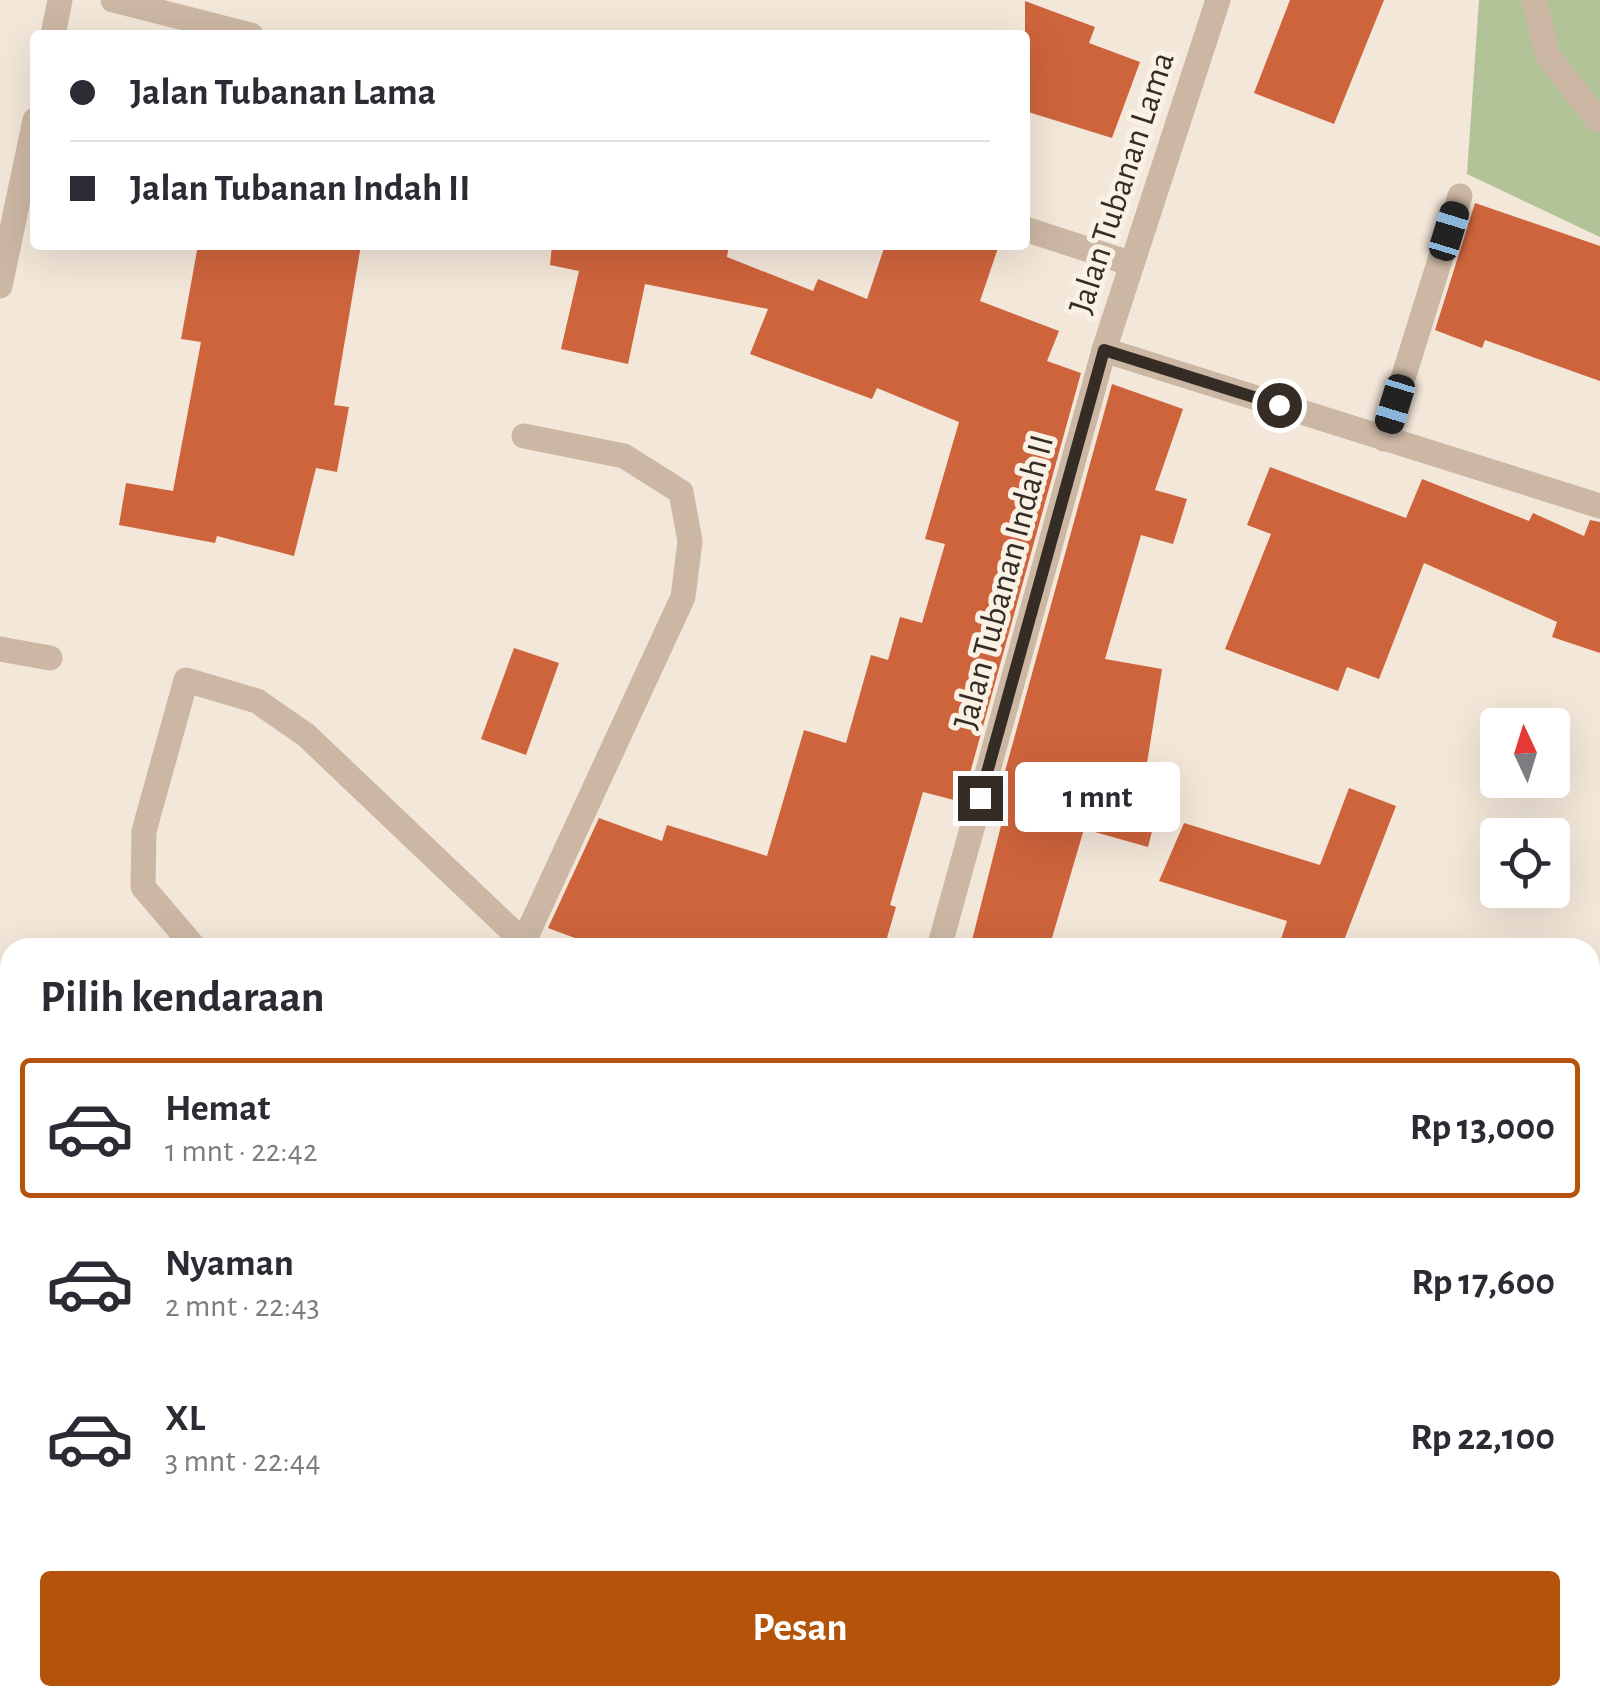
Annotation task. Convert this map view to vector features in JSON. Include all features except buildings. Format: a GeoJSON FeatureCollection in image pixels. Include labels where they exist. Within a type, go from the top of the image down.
{"type":"FeatureCollection","features":[{"type":"Feature","properties":{"kind":"street"},"geometry":{"type":"LineString","coordinates":[[54,30],[60,0]]}},
{"type":"Feature","properties":{"kind":"street"},"geometry":{"type":"LineString","coordinates":[[113,0],[232,30]]}},
{"type":"Feature","properties":{"kind":"street","name":"Jalan Tubanan Lama"},"geometry":{"type":"LineString","coordinates":[[1218,0],[1104,350],[1600,506]]}},
{"type":"Feature","properties":{"kind":"street"},"geometry":{"type":"LineString","coordinates":[[1534,0],[1546,54],[1598,120]]}},
{"type":"Feature","properties":{"kind":"street"},"geometry":{"type":"LineString","coordinates":[[0,286],[30,144]]}},
{"type":"Feature","properties":{"kind":"street"},"geometry":{"type":"LineString","coordinates":[[1384,438],[1460,196]]}},
{"type":"Feature","properties":{"kind":"street"},"geometry":{"type":"LineString","coordinates":[[1030,231],[1132,264]]}},
{"type":"Feature","properties":{"kind":"street","name":"Jalan Tubanan Indah II"},"geometry":{"type":"LineString","coordinates":[[942,938],[1104,350]]}},
{"type":"Feature","properties":{"kind":"street"},"geometry":{"type":"LineString","coordinates":[[524,436],[624,456],[681,492],[690,541],[683,598],[530,938]]}},
{"type":"Feature","properties":{"kind":"street"},"geometry":{"type":"LineString","coordinates":[[0,650],[50,658]]}},
{"type":"Feature","properties":{"kind":"street"},"geometry":{"type":"LineString","coordinates":[[187,938],[143,887],[144,831],[186,680],[257,702],[306,735],[521,938]]}},
{"type":"Feature","properties":{"kind":"green space"},"geometry":{"type":"Polygon","coordinates":[[[1479,0],[1600,0],[1600,237],[1467,174],[1479,0]]]}},
{"type":"Feature","properties":{"kind":"route"},"geometry":{"type":"LineString","coordinates":[[980,798],[1104,350],[1279,405]]}}]}
